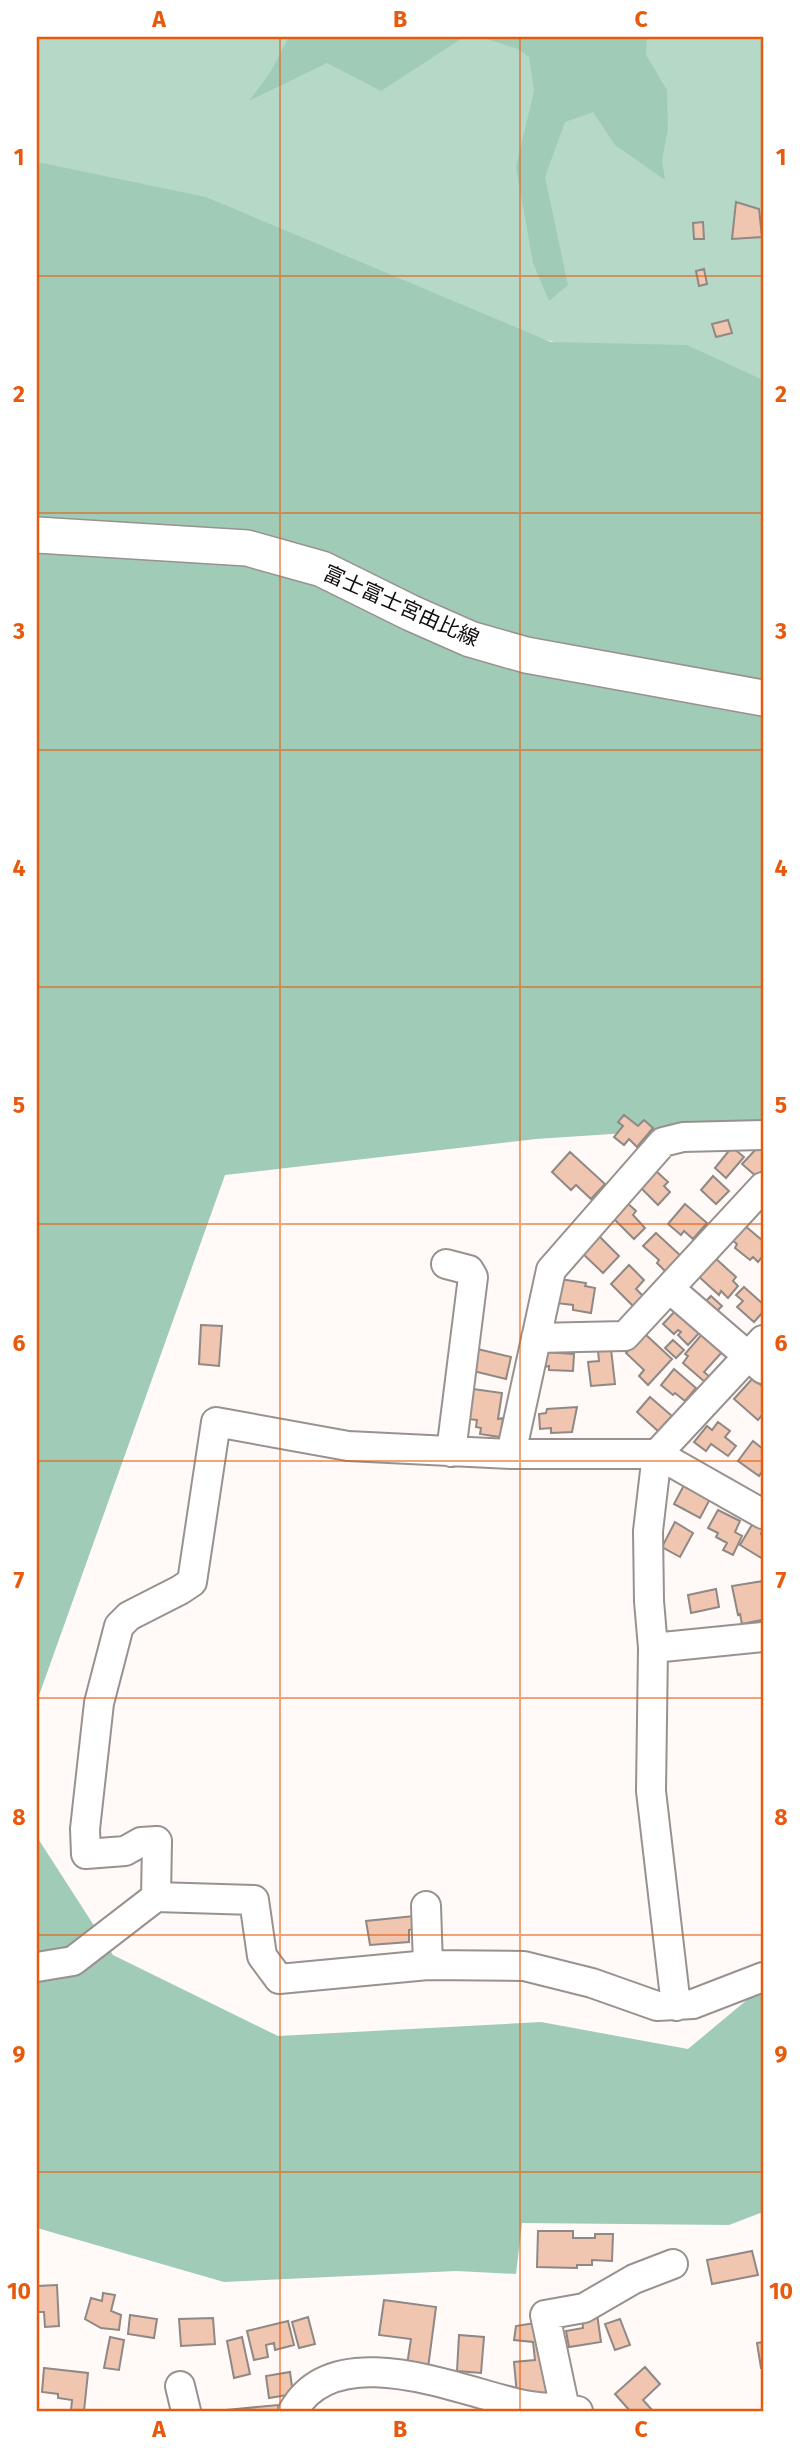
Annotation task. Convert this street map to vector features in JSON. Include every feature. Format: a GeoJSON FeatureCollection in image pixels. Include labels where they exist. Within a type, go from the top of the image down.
{"type":"FeatureCollection","features":[{"type":"Feature","properties":{"kind":"main road","name":"富士富士宮由比線"},"geometry":{"type":"LineString","coordinates":[[37,535],[247,548],[322,569],[470,639],[526,655],[763,698]]}},
{"type":"Feature","properties":{"kind":"street"},"geometry":{"type":"LineString","coordinates":[[511,1454],[551,1270],[663,1142],[683,1137],[763,1135]]}},
{"type":"Feature","properties":{"kind":"street"},"geometry":{"type":"LineString","coordinates":[[536,1338],[625,1336],[763,1187]]}},
{"type":"Feature","properties":{"kind":"street"},"geometry":{"type":"LineString","coordinates":[[446,1264],[469,1270],[473,1277],[451,1452]]}},
{"type":"Feature","properties":{"kind":"street"},"geometry":{"type":"LineString","coordinates":[[670,1289],[758,1355],[657,1454],[648,1531],[653,1647],[651,1791],[676,2006]]}},
{"type":"Feature","properties":{"kind":"street"},"geometry":{"type":"LineString","coordinates":[[156,1897],[157,1840],[141,1842],[125,1851],[86,1854],[85,1829],[99,1703],[119,1626],[129,1616],[192,1582],[215,1422],[348,1446],[511,1454],[657,1454],[763,1514]]}},
{"type":"Feature","properties":{"kind":"street"},"geometry":{"type":"LineString","coordinates":[[653,1647],[763,1637]]}},
{"type":"Feature","properties":{"kind":"street"},"geometry":{"type":"LineString","coordinates":[[37,1967],[73,1961],[156,1897],[254,1900],[262,1956],[279,1979],[428,1965],[524,1966],[592,1983],[657,2006],[676,2006],[693,2004],[763,1977]]}},
{"type":"Feature","properties":{"kind":"street"},"geometry":{"type":"LineString","coordinates":[[426,1906],[428,1965]]}},
{"type":"Feature","properties":{"kind":"street"},"geometry":{"type":"LineString","coordinates":[[293,2411],[317,2386],[340,2374],[371,2372],[409,2376],[526,2406],[572,2410],[545,2315],[584,2308],[634,2279],[673,2264]]}},
{"type":"Feature","properties":{"kind":"green space"},"geometry":{"type":"Polygon","coordinates":[[[37,37],[763,37],[763,399],[37,201],[37,37]]]}},
{"type":"Feature","properties":{"kind":"green space"},"geometry":{"type":"Polygon","coordinates":[[[289,37],[464,37],[381,91],[327,63],[249,101],[271,71],[289,37]]]}},
{"type":"Feature","properties":{"kind":"green space"},"geometry":{"type":"Polygon","coordinates":[[[481,37],[647,37],[646,55],[667,90],[668,129],[662,160],[665,180],[615,145],[593,112],[565,122],[545,177],[568,285],[549,301],[533,263],[516,167],[534,91],[529,57],[518,49],[481,37]]]}},
{"type":"Feature","properties":{"kind":"green space"},"geometry":{"type":"Polygon","coordinates":[[[37,162],[206,197],[551,342],[687,345],[763,380],[763,1124],[536,1139],[225,1175],[37,1701],[37,162]]]}},
{"type":"Feature","properties":{"kind":"green space"},"geometry":{"type":"Polygon","coordinates":[[[37,1837],[113,1955],[278,2036],[541,2022],[688,2049],[748,1999],[763,1994],[763,2212],[729,2225],[522,2223],[516,2274],[456,2271],[224,2282],[37,2228],[37,1837]]]}},
{"type":"Feature","properties":{"kind":"building"},"geometry":{"type":"Polygon","coordinates":[[[736,202],[759,209],[762,237],[732,239],[736,202]]]}},
{"type":"Feature","properties":{"kind":"building"},"geometry":{"type":"Polygon","coordinates":[[[703,222],[704,239],[694,239],[693,223],[703,222]]]}},
{"type":"Feature","properties":{"kind":"building"},"geometry":{"type":"Polygon","coordinates":[[[704,269],[707,284],[699,286],[696,271],[704,269]]]}},
{"type":"Feature","properties":{"kind":"building"},"geometry":{"type":"Polygon","coordinates":[[[728,320],[732,333],[716,337],[712,324],[728,320]]]}},
{"type":"Feature","properties":{"kind":"building"},"geometry":{"type":"Polygon","coordinates":[[[624,1115],[638,1126],[644,1120],[653,1128],[637,1147],[629,1139],[624,1145],[614,1137],[623,1126],[618,1122],[624,1115]]]}},
{"type":"Feature","properties":{"kind":"building"},"geometry":{"type":"Polygon","coordinates":[[[759,1146],[763,1150],[763,1170],[757,1177],[742,1164],[759,1146]]]}},
{"type":"Feature","properties":{"kind":"building"},"geometry":{"type":"Polygon","coordinates":[[[732,1147],[744,1157],[726,1178],[715,1168],[732,1147]]]}},
{"type":"Feature","properties":{"kind":"building"},"geometry":{"type":"Polygon","coordinates":[[[570,1152],[605,1184],[591,1199],[576,1185],[571,1190],[552,1172],[570,1152]]]}},
{"type":"Feature","properties":{"kind":"building"},"geometry":{"type":"Polygon","coordinates":[[[656,1171],[668,1182],[664,1186],[670,1192],[658,1205],[640,1187],[656,1171]]]}},
{"type":"Feature","properties":{"kind":"building"},"geometry":{"type":"Polygon","coordinates":[[[713,1176],[729,1191],[716,1204],[701,1190],[713,1176]]]}},
{"type":"Feature","properties":{"kind":"building"},"geometry":{"type":"Polygon","coordinates":[[[626,1202],[636,1211],[633,1215],[645,1228],[634,1239],[612,1217],[626,1202]]]}},
{"type":"Feature","properties":{"kind":"building"},"geometry":{"type":"Polygon","coordinates":[[[685,1204],[707,1223],[693,1239],[684,1231],[681,1235],[668,1224],[685,1204]]]}},
{"type":"Feature","properties":{"kind":"building"},"geometry":{"type":"Polygon","coordinates":[[[744,1225],[763,1241],[763,1256],[758,1262],[753,1257],[750,1260],[735,1248],[737,1244],[732,1240],[744,1225]]]}},
{"type":"Feature","properties":{"kind":"building"},"geometry":{"type":"Polygon","coordinates":[[[656,1233],[682,1257],[667,1273],[657,1263],[659,1260],[643,1246],[656,1233]]]}},
{"type":"Feature","properties":{"kind":"building"},"geometry":{"type":"Polygon","coordinates":[[[598,1235],[619,1256],[603,1273],[581,1252],[598,1235]]]}},
{"type":"Feature","properties":{"kind":"building"},"geometry":{"type":"Polygon","coordinates":[[[714,1257],[736,1277],[733,1281],[738,1286],[728,1298],[721,1291],[719,1295],[697,1275],[714,1257]]]}},
{"type":"Feature","properties":{"kind":"building"},"geometry":{"type":"Polygon","coordinates":[[[629,1265],[644,1280],[636,1289],[644,1297],[634,1307],[611,1284],[629,1265]]]}},
{"type":"Feature","properties":{"kind":"building"},"geometry":{"type":"Polygon","coordinates":[[[560,1279],[586,1283],[585,1286],[595,1288],[591,1313],[573,1310],[573,1305],[556,1303],[560,1279]]]}},
{"type":"Feature","properties":{"kind":"building"},"geometry":{"type":"Polygon","coordinates":[[[744,1287],[763,1304],[763,1312],[754,1322],[737,1307],[743,1301],[736,1295],[744,1287]]]}},
{"type":"Feature","properties":{"kind":"building"},"geometry":{"type":"Polygon","coordinates":[[[711,1296],[722,1306],[713,1315],[702,1305],[711,1296]]]}},
{"type":"Feature","properties":{"kind":"building"},"geometry":{"type":"Polygon","coordinates":[[[677,1309],[700,1332],[688,1345],[678,1335],[681,1332],[678,1330],[674,1334],[663,1324],[677,1309]]]}},
{"type":"Feature","properties":{"kind":"building"},"geometry":{"type":"Polygon","coordinates":[[[201,1325],[222,1326],[219,1366],[199,1364],[201,1325]]]}},
{"type":"Feature","properties":{"kind":"building"},"geometry":{"type":"Polygon","coordinates":[[[644,1333],[672,1359],[648,1385],[639,1376],[644,1370],[626,1353],[644,1333]]]}},
{"type":"Feature","properties":{"kind":"building"},"geometry":{"type":"Polygon","coordinates":[[[703,1333],[723,1351],[704,1372],[711,1378],[706,1383],[683,1363],[688,1356],[685,1354],[703,1333]]]}},
{"type":"Feature","properties":{"kind":"building"},"geometry":{"type":"Polygon","coordinates":[[[673,1340],[684,1350],[676,1358],[665,1348],[673,1340]]]}},
{"type":"Feature","properties":{"kind":"building"},"geometry":{"type":"Polygon","coordinates":[[[469,1347],[511,1357],[506,1379],[473,1371],[469,1347]]]}},
{"type":"Feature","properties":{"kind":"building"},"geometry":{"type":"Polygon","coordinates":[[[611,1349],[615,1384],[591,1386],[588,1362],[599,1361],[598,1351],[611,1349]]]}},
{"type":"Feature","properties":{"kind":"building"},"geometry":{"type":"Polygon","coordinates":[[[545,1352],[574,1354],[573,1371],[549,1370],[549,1366],[544,1367],[545,1352]]]}},
{"type":"Feature","properties":{"kind":"building"},"geometry":{"type":"Polygon","coordinates":[[[674,1369],[696,1388],[685,1401],[661,1385],[674,1369]]]}},
{"type":"Feature","properties":{"kind":"building"},"geometry":{"type":"Polygon","coordinates":[[[753,1378],[763,1387],[763,1414],[758,1420],[734,1399],[753,1378]]]}},
{"type":"Feature","properties":{"kind":"building"},"geometry":{"type":"Polygon","coordinates":[[[466,1388],[502,1393],[498,1419],[503,1418],[500,1437],[480,1434],[481,1428],[476,1427],[477,1420],[469,1419],[466,1388]]]}},
{"type":"Feature","properties":{"kind":"building"},"geometry":{"type":"Polygon","coordinates":[[[650,1397],[672,1416],[658,1431],[637,1412],[650,1397]]]}},
{"type":"Feature","properties":{"kind":"building"},"geometry":{"type":"Polygon","coordinates":[[[577,1407],[572,1432],[551,1433],[551,1428],[540,1429],[539,1414],[546,1413],[547,1409],[577,1407]]]}},
{"type":"Feature","properties":{"kind":"building"},"geometry":{"type":"Polygon","coordinates":[[[718,1422],[730,1431],[725,1437],[736,1446],[728,1456],[711,1444],[706,1451],[694,1442],[707,1426],[712,1430],[718,1422]]]}},
{"type":"Feature","properties":{"kind":"building"},"geometry":{"type":"Polygon","coordinates":[[[753,1441],[763,1449],[763,1470],[759,1476],[738,1461],[753,1441]]]}},
{"type":"Feature","properties":{"kind":"building"},"geometry":{"type":"Polygon","coordinates":[[[684,1485],[710,1499],[700,1518],[674,1504],[684,1485]]]}},
{"type":"Feature","properties":{"kind":"building"},"geometry":{"type":"Polygon","coordinates":[[[718,1510],[740,1521],[735,1532],[742,1536],[733,1555],[723,1550],[727,1543],[716,1537],[718,1533],[708,1528],[718,1510]]]}},
{"type":"Feature","properties":{"kind":"building"},"geometry":{"type":"Polygon","coordinates":[[[675,1522],[693,1533],[680,1557],[662,1547],[675,1522]]]}},
{"type":"Feature","properties":{"kind":"building"},"geometry":{"type":"Polygon","coordinates":[[[753,1523],[763,1529],[763,1559],[740,1545],[753,1523]]]}},
{"type":"Feature","properties":{"kind":"building"},"geometry":{"type":"Polygon","coordinates":[[[763,1581],[763,1628],[762,1620],[742,1624],[732,1586],[763,1581]]]}},
{"type":"Feature","properties":{"kind":"building"},"geometry":{"type":"Polygon","coordinates":[[[716,1589],[719,1607],[691,1613],[688,1595],[716,1589]]]}},
{"type":"Feature","properties":{"kind":"building"},"geometry":{"type":"Polygon","coordinates":[[[414,1916],[417,1928],[409,1930],[409,1942],[370,1945],[366,1921],[414,1916]]]}},
{"type":"Feature","properties":{"kind":"building"},"geometry":{"type":"Polygon","coordinates":[[[538,2231],[573,2231],[573,2238],[595,2238],[595,2234],[613,2234],[612,2261],[592,2260],[592,2265],[577,2265],[577,2268],[537,2267],[538,2231]]]}},
{"type":"Feature","properties":{"kind":"building"},"geometry":{"type":"Polygon","coordinates":[[[752,2251],[758,2275],[712,2284],[707,2260],[752,2251]]]}},
{"type":"Feature","properties":{"kind":"building"},"geometry":{"type":"Polygon","coordinates":[[[57,2285],[59,2326],[45,2327],[44,2312],[37,2312],[37,2286],[57,2285]]]}},
{"type":"Feature","properties":{"kind":"building"},"geometry":{"type":"Polygon","coordinates":[[[103,2293],[115,2295],[111,2311],[121,2315],[119,2330],[101,2328],[85,2319],[91,2298],[102,2301],[103,2293]]]}},
{"type":"Feature","properties":{"kind":"building"},"geometry":{"type":"Polygon","coordinates":[[[384,2300],[436,2307],[428,2368],[407,2365],[411,2339],[379,2335],[384,2300]]]}},
{"type":"Feature","properties":{"kind":"building"},"geometry":{"type":"Polygon","coordinates":[[[597,2314],[601,2342],[569,2347],[566,2331],[583,2328],[582,2317],[597,2314]]]}},
{"type":"Feature","properties":{"kind":"building"},"geometry":{"type":"Polygon","coordinates":[[[130,2315],[157,2319],[154,2338],[128,2334],[130,2315]]]}},
{"type":"Feature","properties":{"kind":"building"},"geometry":{"type":"Polygon","coordinates":[[[308,2317],[315,2344],[299,2348],[292,2322],[308,2317]]]}},
{"type":"Feature","properties":{"kind":"building"},"geometry":{"type":"Polygon","coordinates":[[[213,2318],[215,2344],[181,2346],[179,2319],[213,2318]]]}},
{"type":"Feature","properties":{"kind":"building"},"geometry":{"type":"Polygon","coordinates":[[[620,2319],[630,2345],[615,2350],[605,2324],[620,2319]]]}},
{"type":"Feature","properties":{"kind":"building"},"geometry":{"type":"Polygon","coordinates":[[[288,2321],[294,2345],[275,2350],[274,2343],[266,2345],[268,2357],[254,2360],[247,2331],[288,2321]]]}},
{"type":"Feature","properties":{"kind":"building"},"geometry":{"type":"Polygon","coordinates":[[[535,2323],[551,2392],[517,2396],[514,2362],[535,2360],[533,2342],[514,2340],[516,2326],[535,2323]]]}},
{"type":"Feature","properties":{"kind":"building"},"geometry":{"type":"Polygon","coordinates":[[[459,2335],[484,2337],[481,2373],[457,2371],[459,2335]]]}},
{"type":"Feature","properties":{"kind":"building"},"geometry":{"type":"Polygon","coordinates":[[[110,2337],[124,2340],[119,2370],[104,2368],[110,2337]]]}},
{"type":"Feature","properties":{"kind":"building"},"geometry":{"type":"Polygon","coordinates":[[[242,2337],[250,2374],[234,2378],[227,2341],[242,2337]]]}},
{"type":"Feature","properties":{"kind":"building"},"geometry":{"type":"Polygon","coordinates":[[[763,2342],[763,2368],[761,2368],[757,2343],[763,2342]]]}},
{"type":"Feature","properties":{"kind":"building"},"geometry":{"type":"Polygon","coordinates":[[[645,2367],[660,2384],[643,2400],[653,2411],[630,2411],[615,2394],[645,2367]]]}},
{"type":"Feature","properties":{"kind":"building"},"geometry":{"type":"Polygon","coordinates":[[[44,2368],[88,2373],[84,2411],[71,2411],[72,2400],[58,2398],[58,2394],[42,2392],[44,2368]]]}},
{"type":"Feature","properties":{"kind":"building"},"geometry":{"type":"Polygon","coordinates":[[[290,2372],[293,2394],[269,2398],[266,2376],[290,2372]]]}},
{"type":"Feature","properties":{"kind":"building"},"geometry":{"type":"Polygon","coordinates":[[[278,2405],[279,2411],[216,2411],[278,2405]]]}}]}
